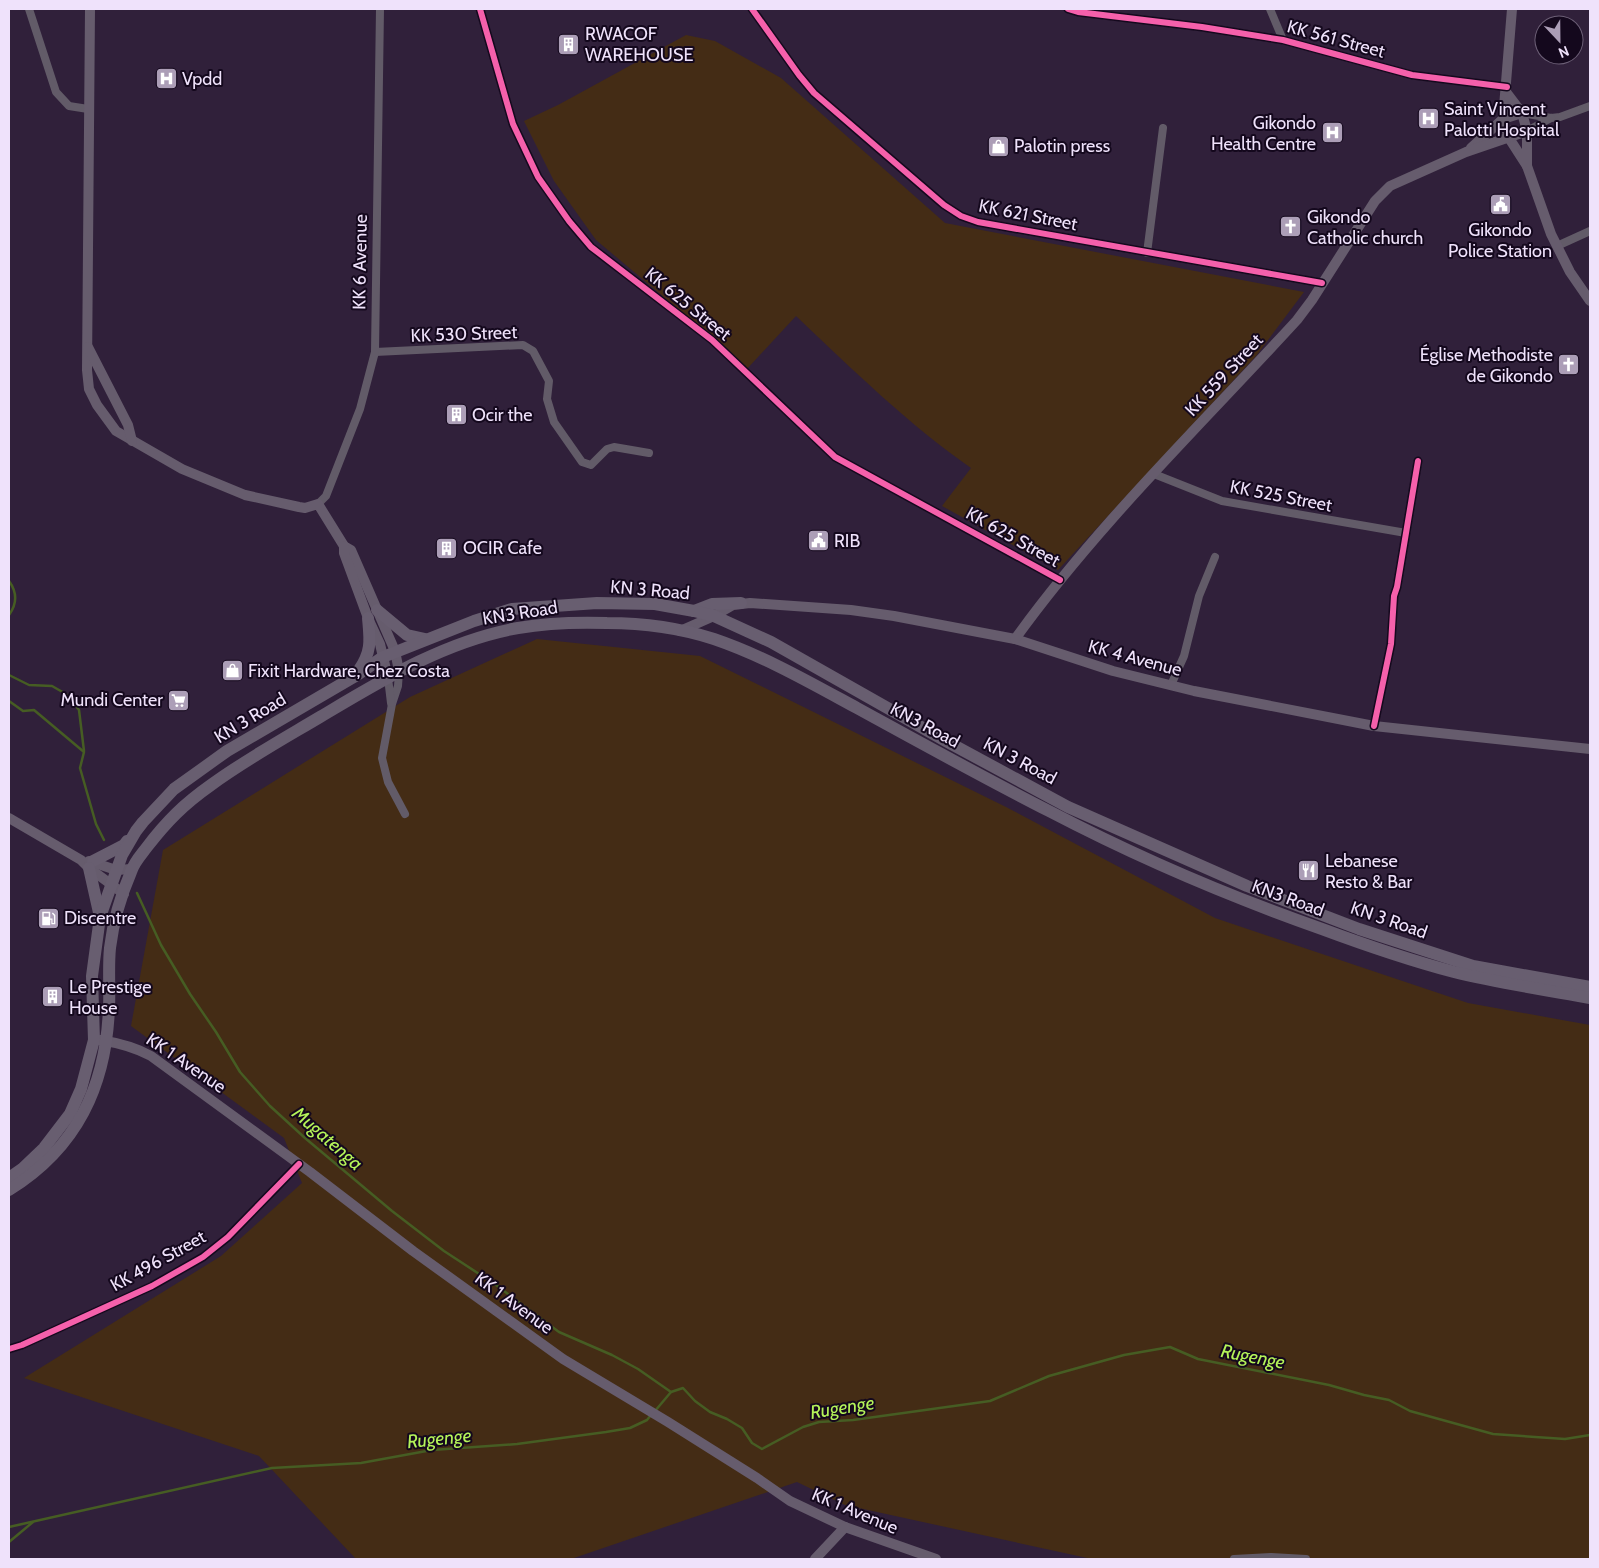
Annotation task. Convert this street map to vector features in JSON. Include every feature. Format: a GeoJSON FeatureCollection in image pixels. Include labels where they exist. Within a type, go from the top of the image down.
{"type":"FeatureCollection","features":[{"type":"Feature","properties":{"kind":"highway","name":"KN 3 Road"},"geometry":{"type":"LineString","coordinates":[[9,1190],[31,1177],[50,1159],[78,1125],[90,1101],[101,1071],[100,1040],[92,976],[100,917],[116,870],[136,831],[174,789],[227,751],[357,675],[384,657],[426,639],[512,609],[597,603],[655,604],[714,616],[771,642],[944,740],[1068,807],[1358,935],[1474,966],[1590,987]]}},
{"type":"Feature","properties":{"kind":"highway"},"geometry":{"type":"LineString","coordinates":[[694,611],[712,604],[737,604],[732,617],[735,625]]}},
{"type":"Feature","properties":{"kind":"highway"},"geometry":{"type":"LineString","coordinates":[[357,675],[367,657],[372,614],[407,635],[426,639]]}},
{"type":"Feature","properties":{"kind":"highway","name":"KN3 Road"},"geometry":{"type":"LineString","coordinates":[[275,744],[394,674],[429,656],[466,642],[514,628],[543,624],[586,622],[634,623],[679,631],[713,639],[764,660],[816,685],[1050,812],[1245,902],[1358,935],[1457,972],[1590,998]]}},
{"type":"Feature","properties":{"kind":"highway","name":"KN 3 Road"},"geometry":{"type":"LineString","coordinates":[[9,1178],[22,1169],[44,1148],[70,1114],[82,1089],[100,1040],[109,1006],[110,946],[132,869],[158,833],[186,803],[228,773],[275,744]]}},
{"type":"Feature","properties":{"kind":"highway"},"geometry":{"type":"LineString","coordinates":[[100,917],[87,863],[124,845],[136,831]]}},
{"type":"Feature","properties":{"kind":"main road"},"geometry":{"type":"LineString","coordinates":[[90,9],[86,370],[89,389],[96,405],[116,431],[182,469],[245,495],[305,508],[318,504],[344,546],[351,550],[384,657],[394,674]]}},
{"type":"Feature","properties":{"kind":"main road"},"geometry":{"type":"LineString","coordinates":[[1512,9],[1507,89],[1503,119],[1509,138],[1527,166],[1556,246],[1590,301]]}},
{"type":"Feature","properties":{"kind":"main road"},"geometry":{"type":"LineString","coordinates":[[1507,89],[1522,113],[1527,131],[1527,166]]}},
{"type":"Feature","properties":{"kind":"main road","name":"KK 559 Street"},"geometry":{"type":"LineString","coordinates":[[1466,152],[1503,119],[1522,113]]}},
{"type":"Feature","properties":{"kind":"main road","name":"KK 559 Street"},"geometry":{"type":"LineString","coordinates":[[1014,639],[1089,546],[1297,320],[1375,201],[1390,186],[1466,152],[1527,131]]}},
{"type":"Feature","properties":{"kind":"main road"},"geometry":{"type":"LineString","coordinates":[[86,344],[128,425],[132,441]]}},
{"type":"Feature","properties":{"kind":"main road","name":"KK 4 Avenue"},"geometry":{"type":"LineString","coordinates":[[737,604],[750,603],[851,610],[885,615],[1014,639],[1113,671],[1194,691],[1374,726],[1590,749]]}},
{"type":"Feature","properties":{"kind":"main road"},"geometry":{"type":"LineString","coordinates":[[679,631],[737,604]]}},
{"type":"Feature","properties":{"kind":"main road"},"geometry":{"type":"LineString","coordinates":[[372,614],[396,652],[394,674]]}},
{"type":"Feature","properties":{"kind":"main road"},"geometry":{"type":"LineString","coordinates":[[9,818],[87,863],[124,894]]}},
{"type":"Feature","properties":{"kind":"main road"},"geometry":{"type":"LineString","coordinates":[[87,863],[116,870],[132,869]]}},
{"type":"Feature","properties":{"kind":"main road","name":"KK 1 Avenue"},"geometry":{"type":"LineString","coordinates":[[100,1040],[138,1048],[151,1056],[300,1164],[413,1251],[563,1359],[668,1422],[790,1501],[845,1527],[936,1559]]}},
{"type":"Feature","properties":{"kind":"main road"},"geometry":{"type":"LineString","coordinates":[[815,1559],[845,1527]]}},
{"type":"Feature","properties":{"kind":"street"},"geometry":{"type":"LineString","coordinates":[[29,9],[56,92],[69,106],[88,109]]}},
{"type":"Feature","properties":{"kind":"street","name":"KK 6 Avenue"},"geometry":{"type":"LineString","coordinates":[[318,504],[326,496],[360,409],[375,352],[380,9]]}},
{"type":"Feature","properties":{"kind":"street","name":"KK 625 Street"},"geometry":{"type":"LineString","coordinates":[[480,9],[513,124],[538,177],[591,247],[712,340],[835,456],[1060,580]]}},
{"type":"Feature","properties":{"kind":"street","name":"KK 621 Street"},"geometry":{"type":"LineString","coordinates":[[752,9],[794,69],[814,93],[944,205],[961,216],[978,222],[1322,283]]}},
{"type":"Feature","properties":{"kind":"street","name":"KK 561 Street"},"geometry":{"type":"LineString","coordinates":[[1068,9],[1078,12],[1202,27],[1283,40],[1412,75],[1507,89]]}},
{"type":"Feature","properties":{"kind":"street"},"geometry":{"type":"LineString","coordinates":[[1270,9],[1283,40]]}},
{"type":"Feature","properties":{"kind":"street"},"geometry":{"type":"LineString","coordinates":[[1522,113],[1551,118],[1560,117],[1590,106]]}},
{"type":"Feature","properties":{"kind":"street"},"geometry":{"type":"LineString","coordinates":[[1527,131],[1551,118]]}},
{"type":"Feature","properties":{"kind":"street"},"geometry":{"type":"LineString","coordinates":[[1147,253],[1163,128]]}},
{"type":"Feature","properties":{"kind":"street"},"geometry":{"type":"LineString","coordinates":[[1556,246],[1590,231]]}},
{"type":"Feature","properties":{"kind":"street","name":"KK 530 Street"},"geometry":{"type":"LineString","coordinates":[[375,352],[523,345],[533,351],[550,381],[547,399],[554,422],[582,462],[591,465],[607,449],[650,452]]}},
{"type":"Feature","properties":{"kind":"street"},"geometry":{"type":"LineString","coordinates":[[1374,726],[1390,644],[1394,596],[1418,461]]}},
{"type":"Feature","properties":{"kind":"street","name":"KK 525 Street"},"geometry":{"type":"LineString","coordinates":[[1154,474],[1222,501],[1406,533]]}},
{"type":"Feature","properties":{"kind":"street"},"geometry":{"type":"LineString","coordinates":[[1171,685],[1184,656],[1199,596],[1215,557]]}},
{"type":"Feature","properties":{"kind":"street"},"geometry":{"type":"LineString","coordinates":[[394,674],[392,704],[382,758],[388,782],[405,814]]}},
{"type":"Feature","properties":{"kind":"street"},"geometry":{"type":"LineString","coordinates":[[392,704],[398,686],[394,674]]}},
{"type":"Feature","properties":{"kind":"street","name":"KK 496 Street"},"geometry":{"type":"LineString","coordinates":[[9,1349],[22,1345],[152,1286],[203,1257],[228,1237],[300,1164]]}},
{"type":"Feature","properties":{"kind":"street"},"geometry":{"type":"LineString","coordinates":[[1234,1559],[1272,1557],[1306,1559]]}},
{"type":"Feature","properties":{"kind":"shaded area"},"geometry":{"type":"Polygon","coordinates":[[[686,35],[715,41],[781,78],[945,223],[1304,292],[1256,356],[1058,570],[942,506],[971,468],[903,415],[796,316],[746,370],[708,334],[596,240],[554,181],[524,121],[558,105],[686,35]]]}},
{"type":"Feature","properties":{"kind":"shaded area"},"geometry":{"type":"Polygon","coordinates":[[[537,639],[700,656],[1006,807],[1215,918],[1468,1003],[1590,1025],[1590,1559],[1092,1559],[845,1505],[797,1482],[571,1559],[356,1559],[259,1456],[24,1378],[221,1256],[302,1183],[284,1138],[131,1026],[163,850],[410,697],[537,639]]]}},
{"type":"Feature","properties":{"kind":"waterway"},"geometry":{"type":"LineString","coordinates":[[9,581],[14,589],[15,598],[9,615]]}},
{"type":"Feature","properties":{"kind":"waterway"},"geometry":{"type":"LineString","coordinates":[[9,675],[29,685],[52,686],[66,694],[79,710],[84,751]]}},
{"type":"Feature","properties":{"kind":"waterway"},"geometry":{"type":"LineString","coordinates":[[9,701],[23,711],[34,710],[84,752],[80,768],[96,824],[104,840]]}},
{"type":"Feature","properties":{"kind":"waterway","name":"Mugatenga"},"geometry":{"type":"LineString","coordinates":[[137,893],[161,945],[190,994],[240,1072],[270,1106],[392,1211],[444,1251],[496,1285],[559,1332],[612,1355],[638,1369],[671,1392]]}},
{"type":"Feature","properties":{"kind":"waterway","name":"Rugenge"},"geometry":{"type":"LineString","coordinates":[[655,1411],[671,1392],[683,1388],[695,1401],[710,1412],[742,1428],[752,1443],[762,1449],[803,1427],[819,1422],[853,1420],[990,1401],[1049,1376],[1124,1355],[1170,1347],[1198,1359],[1329,1385],[1389,1400],[1410,1411],[1493,1434],[1565,1439],[1590,1435]]}},
{"type":"Feature","properties":{"kind":"waterway","name":"Rugenge"},"geometry":{"type":"LineString","coordinates":[[9,1527],[272,1468],[361,1463],[432,1450],[517,1444],[606,1432],[630,1428],[647,1420],[651,1415]]}},
{"type":"Feature","properties":{"kind":"waterway"},"geometry":{"type":"LineString","coordinates":[[9,1542],[33,1522]]}},
{"type":"Feature","properties":{"kind":"cycle path"},"geometry":{"type":"LineString","coordinates":[[480,9],[513,124],[538,177],[569,221],[591,247],[712,340],[835,457],[1060,580]]}},
{"type":"Feature","properties":{"kind":"cycle path"},"geometry":{"type":"LineString","coordinates":[[752,9],[814,93],[944,205],[961,216],[978,222],[1322,283]]}},
{"type":"Feature","properties":{"kind":"cycle path"},"geometry":{"type":"LineString","coordinates":[[1068,9],[1078,12],[1202,27],[1283,40],[1412,75],[1507,87]]}},
{"type":"Feature","properties":{"kind":"cycle path"},"geometry":{"type":"LineString","coordinates":[[1374,726],[1391,644],[1394,596],[1418,461]]}},
{"type":"Feature","properties":{"kind":"cycle path"},"geometry":{"type":"LineString","coordinates":[[9,1349],[22,1345],[152,1286],[203,1257],[228,1237],[299,1164]]}},
{"type":"Feature","properties":{"kind":"place","name":"RWACOF WAREHOUSE"},"geometry":{"type":"Point","coordinates":[569,44]}},
{"type":"Feature","properties":{"kind":"place","name":"Vpdd"},"geometry":{"type":"Point","coordinates":[166,79]}},
{"type":"Feature","properties":{"kind":"place","name":"Saint Vincent Palotti Hospital"},"geometry":{"type":"Point","coordinates":[1428,119]}},
{"type":"Feature","properties":{"kind":"place","name":"Gikondo Health Centre"},"geometry":{"type":"Point","coordinates":[1332,133]}},
{"type":"Feature","properties":{"kind":"place","name":"Palotin press"},"geometry":{"type":"Point","coordinates":[998,146]}},
{"type":"Feature","properties":{"kind":"place","name":"Gikondo Police Station"},"geometry":{"type":"Point","coordinates":[1500,205]}},
{"type":"Feature","properties":{"kind":"place","name":"Gikondo Catholic church"},"geometry":{"type":"Point","coordinates":[1291,227]}},
{"type":"Feature","properties":{"kind":"place","name":"Église Methodiste de Gikondo"},"geometry":{"type":"Point","coordinates":[1569,365]}},
{"type":"Feature","properties":{"kind":"place","name":"Ocir the"},"geometry":{"type":"Point","coordinates":[456,415]}},
{"type":"Feature","properties":{"kind":"place","name":"RIB"},"geometry":{"type":"Point","coordinates":[818,541]}},
{"type":"Feature","properties":{"kind":"place","name":"OCIR Cafe"},"geometry":{"type":"Point","coordinates":[447,548]}},
{"type":"Feature","properties":{"kind":"place","name":"Fixit Hardware, Chez Costa"},"geometry":{"type":"Point","coordinates":[232,671]}},
{"type":"Feature","properties":{"kind":"place","name":"Mundi Center"},"geometry":{"type":"Point","coordinates":[179,700]}},
{"type":"Feature","properties":{"kind":"place","name":"Lebanese Resto & Bar"},"geometry":{"type":"Point","coordinates":[1309,871]}},
{"type":"Feature","properties":{"kind":"place","name":"Discentre"},"geometry":{"type":"Point","coordinates":[48,918]}},
{"type":"Feature","properties":{"kind":"place","name":"Le Prestige House"},"geometry":{"type":"Point","coordinates":[53,997]}}]}
